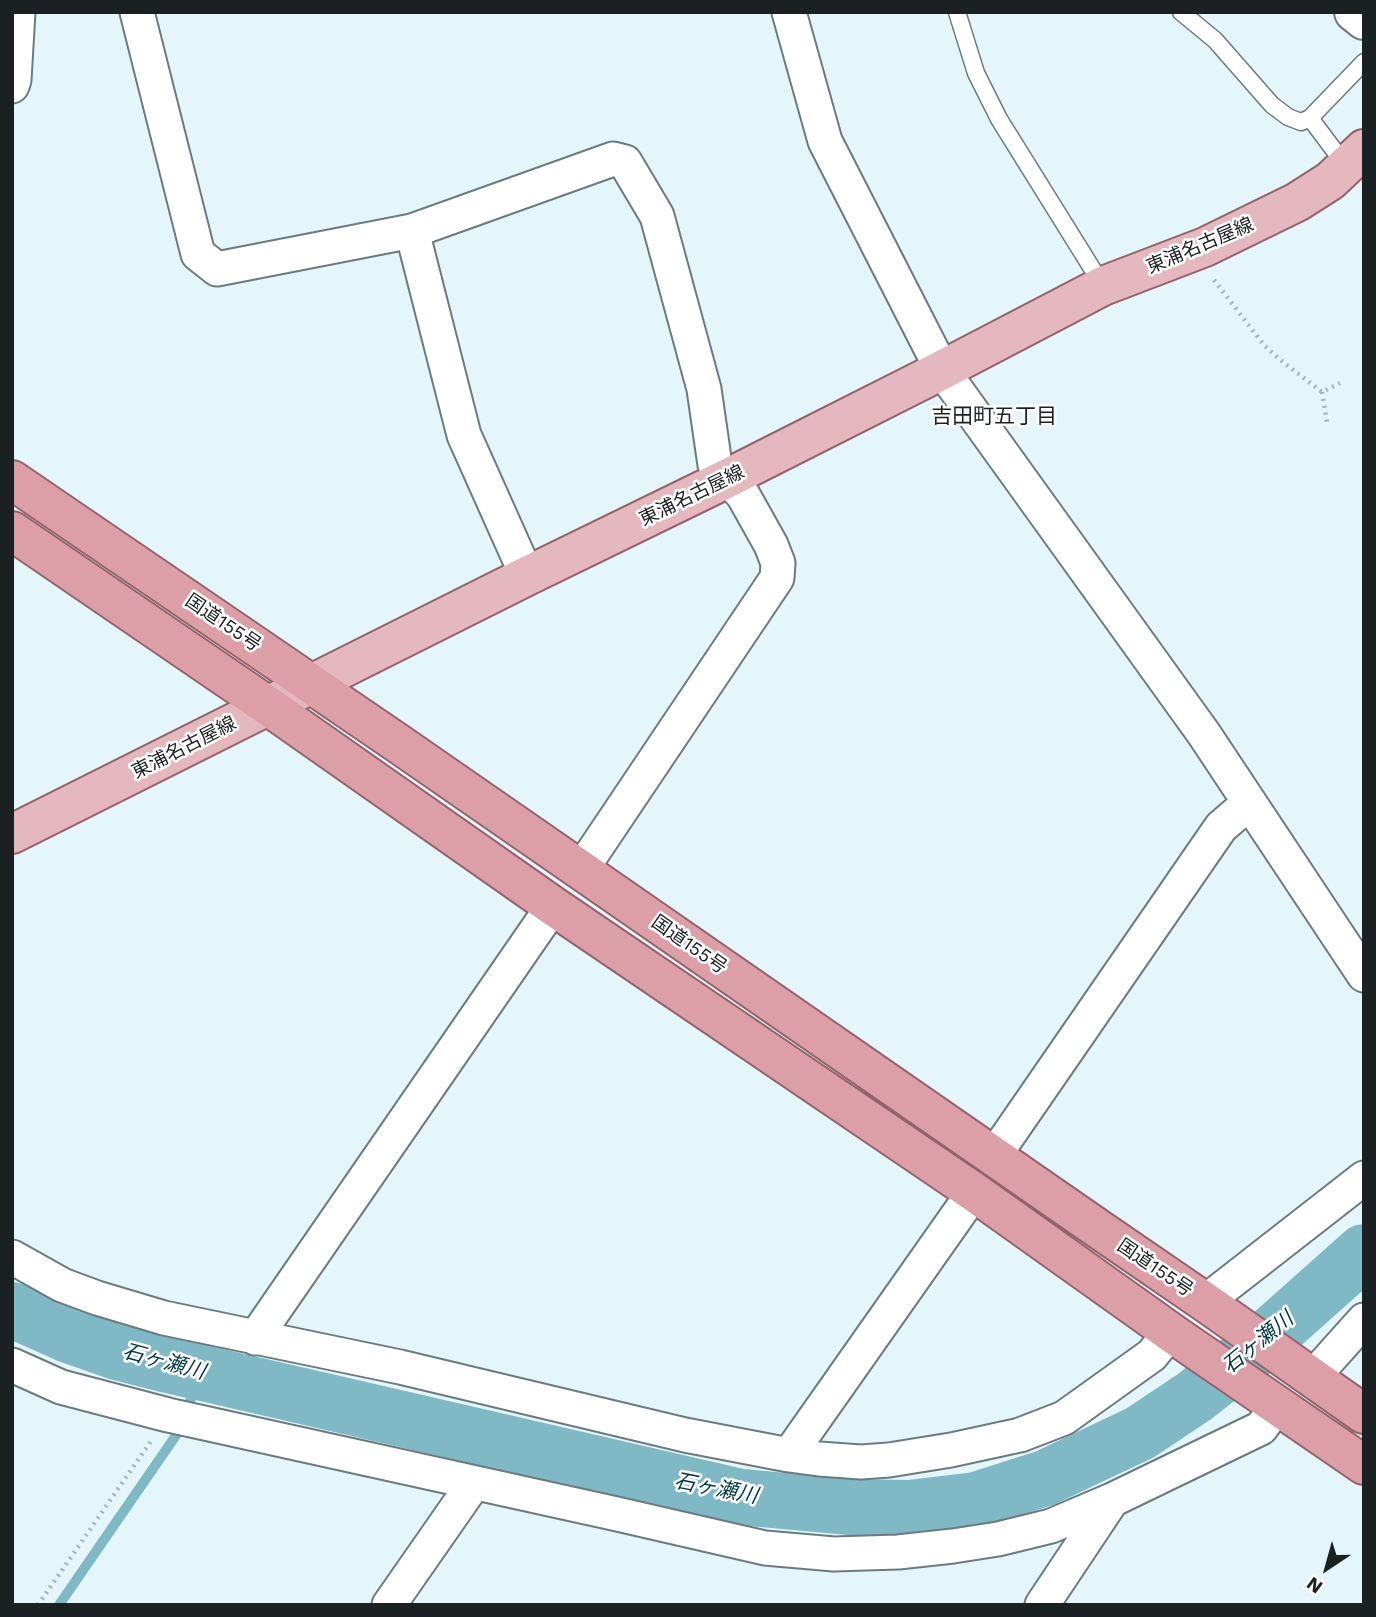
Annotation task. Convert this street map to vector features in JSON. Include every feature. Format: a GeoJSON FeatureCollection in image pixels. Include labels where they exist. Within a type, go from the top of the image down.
{"type":"FeatureCollection","features":[{"type":"Feature","properties":{"kind":"highway","name":"国道155号"},"geometry":{"type":"LineString","coordinates":[[12,480],[312,684],[1364,1414]]}},
{"type":"Feature","properties":{"kind":"highway"},"geometry":{"type":"LineString","coordinates":[[12,531],[553,906],[974,1192],[1173,1334],[1364,1465]]}},
{"type":"Feature","properties":{"kind":"main road","name":"東浦名古屋線"},"geometry":{"type":"LineString","coordinates":[[12,834],[728,478],[1103,286],[1193,252],[1297,202],[1330,181],[1355,157]]}},
{"type":"Feature","properties":{"kind":"street"},"geometry":{"type":"LineString","coordinates":[[12,86],[18,12]]}},
{"type":"Feature","properties":{"kind":"street"},"geometry":{"type":"LineString","coordinates":[[137,12],[198,254],[218,270],[412,231],[613,159],[625,162],[657,216],[704,389],[715,465],[743,495],[771,545],[778,563],[777,578],[581,870]]}},
{"type":"Feature","properties":{"kind":"street"},"geometry":{"type":"LineString","coordinates":[[789,12],[825,141],[942,370],[1204,734],[1364,975]]}},
{"type":"Feature","properties":{"kind":"street"},"geometry":{"type":"LineString","coordinates":[[1354,12],[1364,20]]}},
{"type":"Feature","properties":{"kind":"street"},"geometry":{"type":"LineString","coordinates":[[412,231],[464,435],[527,576]]}},
{"type":"Feature","properties":{"kind":"street"},"geometry":{"type":"LineString","coordinates":[[994,1156],[1221,827],[1249,803]]}},
{"type":"Feature","properties":{"kind":"street"},"geometry":{"type":"LineString","coordinates":[[255,1338],[553,906]]}},
{"type":"Feature","properties":{"kind":"street"},"geometry":{"type":"LineString","coordinates":[[1206,1302],[1364,1178]]}},
{"type":"Feature","properties":{"kind":"street"},"geometry":{"type":"LineString","coordinates":[[789,1454],[974,1192]]}},
{"type":"Feature","properties":{"kind":"street"},"geometry":{"type":"LineString","coordinates":[[12,1257],[62,1285],[164,1318],[400,1367],[685,1435],[819,1459],[862,1462],[951,1450],[1020,1435],[1064,1418],[1152,1355],[1173,1334]]}},
{"type":"Feature","properties":{"kind":"street"},"geometry":{"type":"LineString","coordinates":[[1306,1374],[1364,1320]]}},
{"type":"Feature","properties":{"kind":"street"},"geometry":{"type":"LineString","coordinates":[[12,1365],[61,1387],[168,1415],[765,1548],[834,1553],[898,1552],[953,1546],[998,1539],[1051,1526],[1112,1500],[1261,1428],[1273,1401]]}},
{"type":"Feature","properties":{"kind":"street"},"geometry":{"type":"LineString","coordinates":[[389,1605],[474,1483]]}},
{"type":"Feature","properties":{"kind":"street"},"geometry":{"type":"LineString","coordinates":[[1042,1605],[1112,1500]]}},
{"type":"Feature","properties":{"kind":"lane"},"geometry":{"type":"LineString","coordinates":[[957,12],[976,73],[999,119],[1103,286]]}},
{"type":"Feature","properties":{"kind":"lane"},"geometry":{"type":"LineString","coordinates":[[1181,12],[1215,40],[1272,105],[1288,117],[1301,122],[1310,118],[1364,62]]}},
{"type":"Feature","properties":{"kind":"lane"},"geometry":{"type":"LineString","coordinates":[[1310,118],[1355,157]]}},
{"type":"Feature","properties":{"kind":"path"},"geometry":{"type":"LineString","coordinates":[[1193,252],[1264,345],[1322,392],[1327,422]]}},
{"type":"Feature","properties":{"kind":"path"},"geometry":{"type":"LineString","coordinates":[[1322,392],[1340,383]]}},
{"type":"Feature","properties":{"kind":"path"},"geometry":{"type":"LineString","coordinates":[[38,1605],[168,1415]]}},
{"type":"Feature","properties":{"kind":"waterway","name":"石ヶ瀬川"},"geometry":{"type":"LineString","coordinates":[[12,1310],[66,1334],[117,1352],[741,1497],[850,1507],[909,1508],[976,1500],[1045,1478],[1140,1433],[1194,1397],[1255,1349],[1364,1252]]}},
{"type":"Feature","properties":{"kind":"waterway"},"geometry":{"type":"LineString","coordinates":[[59,1605],[179,1431],[201,1372]]}},
{"type":"Feature","properties":{"kind":"district","name":"吉田町五丁目"},"geometry":{"type":"Point","coordinates":[994,417]}}]}
